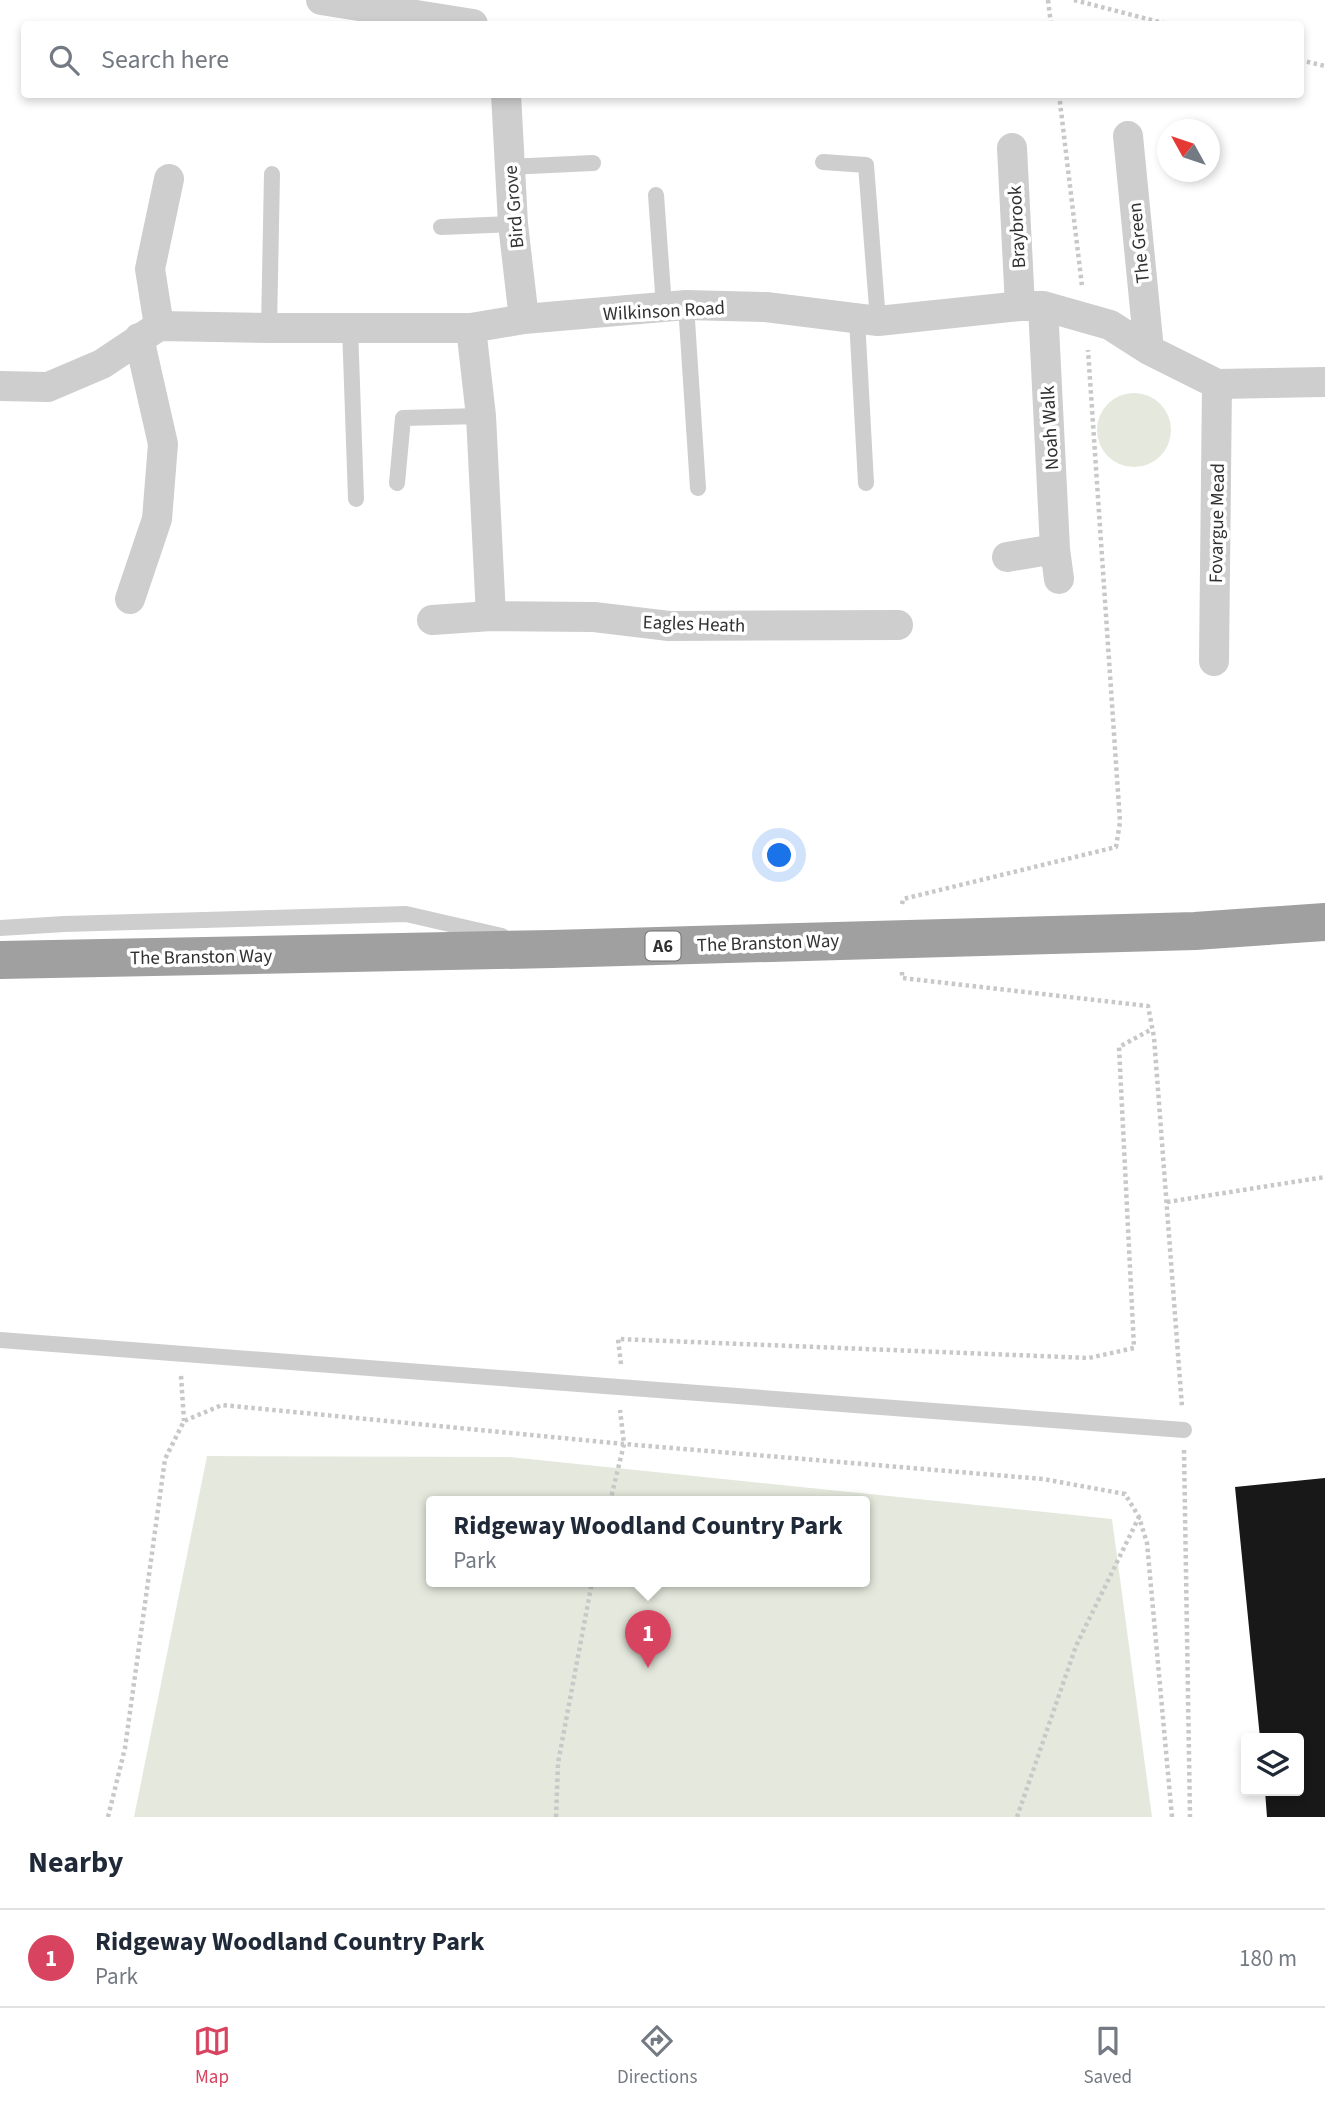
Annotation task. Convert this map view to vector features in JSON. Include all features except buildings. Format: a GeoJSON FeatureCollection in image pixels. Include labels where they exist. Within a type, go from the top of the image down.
{"type":"FeatureCollection","features":[{"type":"Feature","properties":{"kind":"highway","name":"The Branston Way"},"geometry":{"type":"LineString","coordinates":[[0,960],[552,949],[1195,931],[1325,922]]}},
{"type":"Feature","properties":{"kind":"street"},"geometry":{"type":"LineString","coordinates":[[321,0],[454,21]]}},
{"type":"Feature","properties":{"kind":"street","name":"Bird Grove"},"geometry":{"type":"LineString","coordinates":[[506,98],[513,224],[524,319]]}},
{"type":"Feature","properties":{"kind":"street","name":"The Green"},"geometry":{"type":"LineString","coordinates":[[1128,136],[1149,350]]}},
{"type":"Feature","properties":{"kind":"street","name":"Braybrook"},"geometry":{"type":"LineString","coordinates":[[1012,148],[1032,306]]}},
{"type":"Feature","properties":{"kind":"street"},"geometry":{"type":"LineString","coordinates":[[131,598],[157,519],[163,444],[149,332],[150,269],[169,179]]}},
{"type":"Feature","properties":{"kind":"street","name":"Wilkinson Road"},"geometry":{"type":"LineString","coordinates":[[149,332],[269,328],[471,328],[524,319],[675,306],[766,307],[867,320],[1032,306],[1086,316],[1110,325],[1149,350],[1217,384],[1325,383]]}},
{"type":"Feature","properties":{"kind":"street","name":"Noah Walk"},"geometry":{"type":"LineString","coordinates":[[1032,306],[1059,579]]}},
{"type":"Feature","properties":{"kind":"street"},"geometry":{"type":"LineString","coordinates":[[471,328],[481,416],[491,617]]}},
{"type":"Feature","properties":{"kind":"street"},"geometry":{"type":"LineString","coordinates":[[0,386],[48,387],[102,364],[149,332]]}},
{"type":"Feature","properties":{"kind":"street","name":"Fovargue Mead"},"geometry":{"type":"LineString","coordinates":[[1214,661],[1217,384]]}},
{"type":"Feature","properties":{"kind":"street"},"geometry":{"type":"LineString","coordinates":[[1007,557],[1055,549]]}},
{"type":"Feature","properties":{"kind":"street","name":"Eagles Heath"},"geometry":{"type":"LineString","coordinates":[[432,620],[594,617],[669,625],[898,625]]}},
{"type":"Feature","properties":{"kind":"lane"},"geometry":{"type":"LineString","coordinates":[[823,162],[866,165],[866,483]]}},
{"type":"Feature","properties":{"kind":"lane"},"geometry":{"type":"LineString","coordinates":[[509,167],[593,163]]}},
{"type":"Feature","properties":{"kind":"lane"},"geometry":{"type":"LineString","coordinates":[[269,328],[272,174]]}},
{"type":"Feature","properties":{"kind":"lane"},"geometry":{"type":"LineString","coordinates":[[656,195],[675,306],[698,488]]}},
{"type":"Feature","properties":{"kind":"lane"},"geometry":{"type":"LineString","coordinates":[[441,227],[513,224]]}},
{"type":"Feature","properties":{"kind":"lane"},"geometry":{"type":"LineString","coordinates":[[351,327],[356,499]]}},
{"type":"Feature","properties":{"kind":"lane"},"geometry":{"type":"LineString","coordinates":[[397,483],[403,418],[481,416]]}},
{"type":"Feature","properties":{"kind":"lane"},"geometry":{"type":"LineString","coordinates":[[0,928],[406,914],[552,949]]}},
{"type":"Feature","properties":{"kind":"lane"},"geometry":{"type":"LineString","coordinates":[[0,1340],[180,1354],[620,1380],[742,1398],[1184,1430]]}},
{"type":"Feature","properties":{"kind":"path"},"geometry":{"type":"LineString","coordinates":[[1048,0],[1051,21]]}},
{"type":"Feature","properties":{"kind":"path"},"geometry":{"type":"LineString","coordinates":[[1074,0],[1155,21]]}},
{"type":"Feature","properties":{"kind":"path"},"geometry":{"type":"LineString","coordinates":[[1304,61],[1325,66]]}},
{"type":"Feature","properties":{"kind":"path"},"geometry":{"type":"LineString","coordinates":[[1059,98],[1086,316],[1120,822],[1116,847],[903,899],[900,938],[902,978],[1148,1006],[1167,1202],[1184,1430],[1190,1817]]}},
{"type":"Feature","properties":{"kind":"path"},"geometry":{"type":"LineString","coordinates":[[611,1496],[624,1444],[618,1339],[1088,1358],[1134,1348],[1119,1047],[1152,1029]]}},
{"type":"Feature","properties":{"kind":"path"},"geometry":{"type":"LineString","coordinates":[[1167,1202],[1325,1177]]}},
{"type":"Feature","properties":{"kind":"path"},"geometry":{"type":"LineString","coordinates":[[108,1817],[125,1748],[165,1459],[184,1421],[180,1354]]}},
{"type":"Feature","properties":{"kind":"path"},"geometry":{"type":"LineString","coordinates":[[184,1421],[222,1405],[624,1444],[1043,1479],[1125,1494],[1139,1517],[1147,1543],[1172,1817]]}},
{"type":"Feature","properties":{"kind":"path"},"geometry":{"type":"LineString","coordinates":[[1017,1817],[1076,1646],[1139,1517]]}},
{"type":"Feature","properties":{"kind":"path"},"geometry":{"type":"LineString","coordinates":[[556,1817],[558,1763],[591,1587]]}},
{"type":"Feature","properties":{"kind":"shaded area"},"geometry":{"type":"Polygon","coordinates":[[[1127,393],[1141,393],[1155,399],[1165,409],[1171,430],[1165,451],[1155,461],[1141,467],[1127,467],[1113,461],[1103,451],[1097,437],[1097,423],[1103,409],[1113,399],[1127,393]]]}},
{"type":"Feature","properties":{"kind":"shaded area"},"geometry":{"type":"Polygon","coordinates":[[[207,1456],[510,1457],[1112,1519],[1152,1817],[134,1817],[207,1456]]]}},
{"type":"Feature","properties":{"kind":"place","name":"Ridgeway Woodland Country Park"},"geometry":{"type":"Point","coordinates":[648,1668]}}]}
